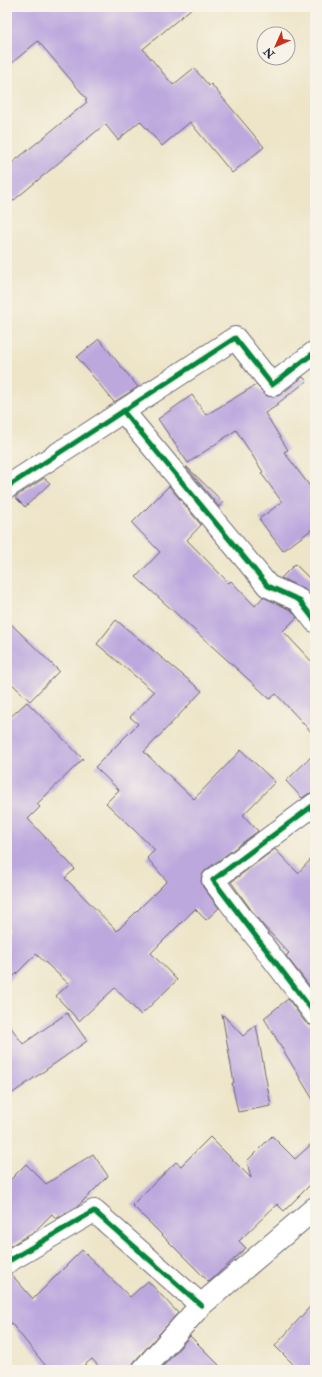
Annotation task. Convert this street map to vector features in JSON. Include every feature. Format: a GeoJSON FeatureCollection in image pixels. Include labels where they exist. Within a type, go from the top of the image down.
{"type":"FeatureCollection","features":[{"type":"Feature","properties":{"kind":"street"},"geometry":{"type":"LineString","coordinates":[[7,487],[235,338],[272,385],[315,352]]}},
{"type":"Feature","properties":{"kind":"street"},"geometry":{"type":"LineString","coordinates":[[123,411],[268,586],[299,600],[315,621]]}},
{"type":"Feature","properties":{"kind":"street"},"geometry":{"type":"LineString","coordinates":[[315,804],[213,880],[315,1014]]}},
{"type":"Feature","properties":{"kind":"street"},"geometry":{"type":"LineString","coordinates":[[143,1370],[201,1306],[315,1208]]}},
{"type":"Feature","properties":{"kind":"street"},"geometry":{"type":"LineString","coordinates":[[7,1262],[94,1211],[201,1306]]}},
{"type":"Feature","properties":{"kind":"building"},"geometry":{"type":"Polygon","coordinates":[[[7,7],[193,7],[143,49],[173,85],[194,68],[209,86],[211,84],[264,147],[232,173],[190,122],[162,146],[140,121],[118,140],[105,124],[7,206],[7,167],[87,102],[85,100],[87,99],[38,41],[7,67],[7,7]]]}},
{"type":"Feature","properties":{"kind":"building"},"geometry":{"type":"Polygon","coordinates":[[[99,339],[138,387],[114,402],[77,357],[99,339]]]}},
{"type":"Feature","properties":{"kind":"building"},"geometry":{"type":"Polygon","coordinates":[[[303,377],[307,381],[277,404],[278,405],[265,413],[288,450],[284,452],[315,493],[315,527],[283,551],[259,519],[282,502],[261,473],[263,472],[236,430],[188,463],[158,419],[192,395],[206,415],[256,385],[267,396],[274,397],[280,395],[303,377]]]}},
{"type":"Feature","properties":{"kind":"building"},"geometry":{"type":"Polygon","coordinates":[[[186,467],[223,502],[219,507],[186,467]]]}},
{"type":"Feature","properties":{"kind":"building"},"geometry":{"type":"Polygon","coordinates":[[[44,478],[50,483],[25,507],[15,497],[44,478]]]}},
{"type":"Feature","properties":{"kind":"building"},"geometry":{"type":"Polygon","coordinates":[[[169,486],[201,525],[187,540],[229,583],[231,581],[255,606],[263,597],[291,610],[297,617],[283,631],[315,665],[315,736],[276,694],[270,699],[136,577],[160,552],[132,523],[169,486]]]}},
{"type":"Feature","properties":{"kind":"building"},"geometry":{"type":"Polygon","coordinates":[[[295,564],[315,584],[314,599],[304,589],[281,578],[295,564]]]}},
{"type":"Feature","properties":{"kind":"building"},"geometry":{"type":"Polygon","coordinates":[[[7,620],[59,671],[30,701],[7,679],[7,620]]]}},
{"type":"Feature","properties":{"kind":"building"},"geometry":{"type":"Polygon","coordinates":[[[116,620],[202,691],[144,752],[194,799],[241,750],[275,782],[243,815],[258,831],[206,870],[202,875],[201,881],[203,887],[219,908],[206,920],[195,909],[151,953],[177,980],[141,1015],[115,988],[79,1021],[56,996],[69,984],[36,954],[7,983],[7,720],[27,702],[83,759],[37,804],[40,807],[28,819],[75,869],[65,878],[117,931],[167,881],[147,858],[155,850],[106,803],[119,790],[95,767],[138,724],[130,717],[154,692],[97,644],[116,620]]]}},
{"type":"Feature","properties":{"kind":"building"},"geometry":{"type":"Polygon","coordinates":[[[315,753],[315,792],[302,798],[286,781],[315,753]]]}},
{"type":"Feature","properties":{"kind":"building"},"geometry":{"type":"Polygon","coordinates":[[[275,849],[298,873],[315,855],[315,993],[286,956],[289,953],[260,922],[231,882],[275,849]]]}},
{"type":"Feature","properties":{"kind":"building"},"geometry":{"type":"Polygon","coordinates":[[[288,999],[305,1022],[315,1026],[315,1103],[264,1018],[288,999]]]}},
{"type":"Feature","properties":{"kind":"building"},"geometry":{"type":"Polygon","coordinates":[[[67,1013],[87,1041],[7,1097],[7,1022],[23,1044],[67,1013]]]}},
{"type":"Feature","properties":{"kind":"building"},"geometry":{"type":"Polygon","coordinates":[[[222,1014],[243,1036],[256,1025],[271,1106],[238,1112],[232,1083],[234,1083],[222,1014]]]}},
{"type":"Feature","properties":{"kind":"building"},"geometry":{"type":"Polygon","coordinates":[[[272,1136],[295,1159],[315,1141],[315,1180],[284,1211],[277,1204],[239,1241],[246,1248],[209,1282],[132,1205],[176,1162],[181,1166],[210,1137],[251,1178],[247,1161],[272,1136]]]}},
{"type":"Feature","properties":{"kind":"building"},"geometry":{"type":"Polygon","coordinates":[[[93,1154],[108,1176],[78,1206],[56,1219],[52,1214],[36,1230],[7,1248],[7,1183],[26,1164],[46,1184],[93,1154]]]}},
{"type":"Feature","properties":{"kind":"building"},"geometry":{"type":"Polygon","coordinates":[[[82,1250],[130,1297],[148,1281],[178,1313],[134,1362],[131,1370],[102,1370],[92,1359],[78,1370],[49,1370],[7,1318],[7,1274],[11,1274],[33,1299],[82,1250]]]}},
{"type":"Feature","properties":{"kind":"building"},"geometry":{"type":"Polygon","coordinates":[[[315,1301],[315,1370],[299,1370],[275,1346],[315,1301]]]}},
{"type":"Feature","properties":{"kind":"building"},"geometry":{"type":"Polygon","coordinates":[[[190,1336],[224,1370],[160,1370],[190,1336]]]}},
{"type":"Feature","properties":{"kind":"cycle path"},"geometry":{"type":"LineString","coordinates":[[7,487],[235,338],[272,385],[315,352]]}},
{"type":"Feature","properties":{"kind":"cycle path"},"geometry":{"type":"LineString","coordinates":[[123,411],[268,586],[299,600],[315,621]]}},
{"type":"Feature","properties":{"kind":"cycle path"},"geometry":{"type":"LineString","coordinates":[[315,804],[213,880],[315,1014]]}},
{"type":"Feature","properties":{"kind":"cycle path"},"geometry":{"type":"LineString","coordinates":[[7,1262],[94,1211],[201,1305]]}}]}
